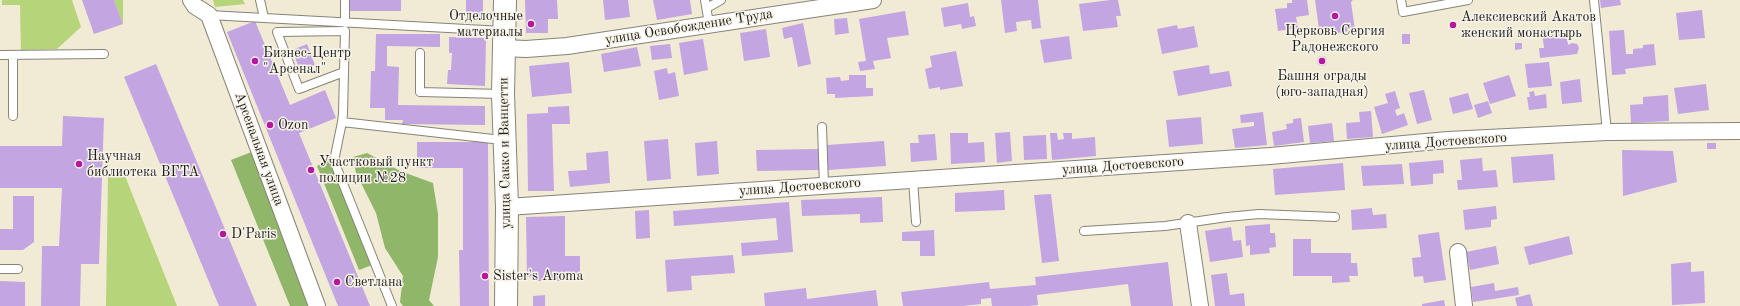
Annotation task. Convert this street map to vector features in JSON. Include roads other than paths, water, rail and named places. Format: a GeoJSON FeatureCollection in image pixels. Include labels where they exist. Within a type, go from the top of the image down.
{"type":"FeatureCollection","features":[{"type":"Feature","properties":{"kind":"street"},"geometry":{"type":"LineString","coordinates":[[191,0],[195,6],[209,15]]}},
{"type":"Feature","properties":{"kind":"street","name":"улица Сакко и Ванцетти"},"geometry":{"type":"LineString","coordinates":[[505,0],[503,94],[507,207],[506,306]]}},
{"type":"Feature","properties":{"kind":"street","name":"улица Освобождение Труда"},"geometry":{"type":"LineString","coordinates":[[503,39],[526,49],[568,46],[873,0]]}},
{"type":"Feature","properties":{"kind":"street","name":"Арсенальная улица"},"geometry":{"type":"LineString","coordinates":[[209,15],[317,306]]}},
{"type":"Feature","properties":{"kind":"street","name":"улица Достоевского"},"geometry":{"type":"LineString","coordinates":[[507,207],[1270,156],[1448,140],[1607,132],[1740,131]]}},
{"type":"Feature","properties":{"kind":"street"},"geometry":{"type":"LineString","coordinates":[[1188,223],[1200,306]]}},
{"type":"Feature","properties":{"kind":"street"},"geometry":{"type":"LineString","coordinates":[[1458,252],[1464,306]]}},
{"type":"Feature","properties":{"kind":"lane"},"geometry":{"type":"LineString","coordinates":[[260,0],[264,18]]}},
{"type":"Feature","properties":{"kind":"lane"},"geometry":{"type":"LineString","coordinates":[[345,0],[345,23]]}},
{"type":"Feature","properties":{"kind":"lane"},"geometry":{"type":"LineString","coordinates":[[709,24],[706,4],[721,0]]}},
{"type":"Feature","properties":{"kind":"lane"},"geometry":{"type":"LineString","coordinates":[[1401,0],[1403,12],[1468,0]]}},
{"type":"Feature","properties":{"kind":"lane"},"geometry":{"type":"LineString","coordinates":[[1594,0],[1607,132]]}},
{"type":"Feature","properties":{"kind":"lane"},"geometry":{"type":"LineString","coordinates":[[209,15],[295,18],[503,39]]}},
{"type":"Feature","properties":{"kind":"lane"},"geometry":{"type":"LineString","coordinates":[[295,18],[303,32]]}},
{"type":"Feature","properties":{"kind":"lane"},"geometry":{"type":"LineString","coordinates":[[344,72],[299,89],[278,32],[344,31],[344,72],[342,122],[334,160],[392,306]]}},
{"type":"Feature","properties":{"kind":"lane"},"geometry":{"type":"LineString","coordinates":[[420,53],[420,92],[503,94]]}},
{"type":"Feature","properties":{"kind":"lane"},"geometry":{"type":"LineString","coordinates":[[0,55],[104,54]]}},
{"type":"Feature","properties":{"kind":"lane"},"geometry":{"type":"LineString","coordinates":[[13,55],[13,116]]}},
{"type":"Feature","properties":{"kind":"lane"},"geometry":{"type":"LineString","coordinates":[[342,122],[504,139]]}},
{"type":"Feature","properties":{"kind":"lane"},"geometry":{"type":"LineString","coordinates":[[822,127],[824,186]]}},
{"type":"Feature","properties":{"kind":"lane"},"geometry":{"type":"LineString","coordinates":[[913,180],[916,222]]}},
{"type":"Feature","properties":{"kind":"lane"},"geometry":{"type":"LineString","coordinates":[[1084,231],[1188,223],[1259,214],[1335,217]]}},
{"type":"Feature","properties":{"kind":"lane"},"geometry":{"type":"LineString","coordinates":[[0,269],[18,269]]}},
{"type":"Feature","properties":{"kind":"place","name":"Церковь Сергия Радонежского"},"geometry":{"type":"Point","coordinates":[1335,16]}},
{"type":"Feature","properties":{"kind":"place","name":"Отделочные материалы"},"geometry":{"type":"Point","coordinates":[531,24]}},
{"type":"Feature","properties":{"kind":"place","name":"Алексиевский Акатов женский монастырь"},"geometry":{"type":"Point","coordinates":[1453,25]}},
{"type":"Feature","properties":{"kind":"place","name":"Бизнес-Центр \"Арсенал\""},"geometry":{"type":"Point","coordinates":[255,61]}},
{"type":"Feature","properties":{"kind":"place","name":"Башня ограды (юго-западная)"},"geometry":{"type":"Point","coordinates":[1322,61]}},
{"type":"Feature","properties":{"kind":"place","name":"Ozon"},"geometry":{"type":"Point","coordinates":[270,125]}},
{"type":"Feature","properties":{"kind":"place","name":"Научная библиотека ВГТА"},"geometry":{"type":"Point","coordinates":[79,164]}},
{"type":"Feature","properties":{"kind":"place","name":"Участковый пункт полиции №28"},"geometry":{"type":"Point","coordinates":[311,170]}},
{"type":"Feature","properties":{"kind":"place","name":"D'Paris"},"geometry":{"type":"Point","coordinates":[223,234]}},
{"type":"Feature","properties":{"kind":"place","name":"Sister's Aroma"},"geometry":{"type":"Point","coordinates":[485,276]}},
{"type":"Feature","properties":{"kind":"place","name":"Светлана"},"geometry":{"type":"Point","coordinates":[337,282]}}]}
